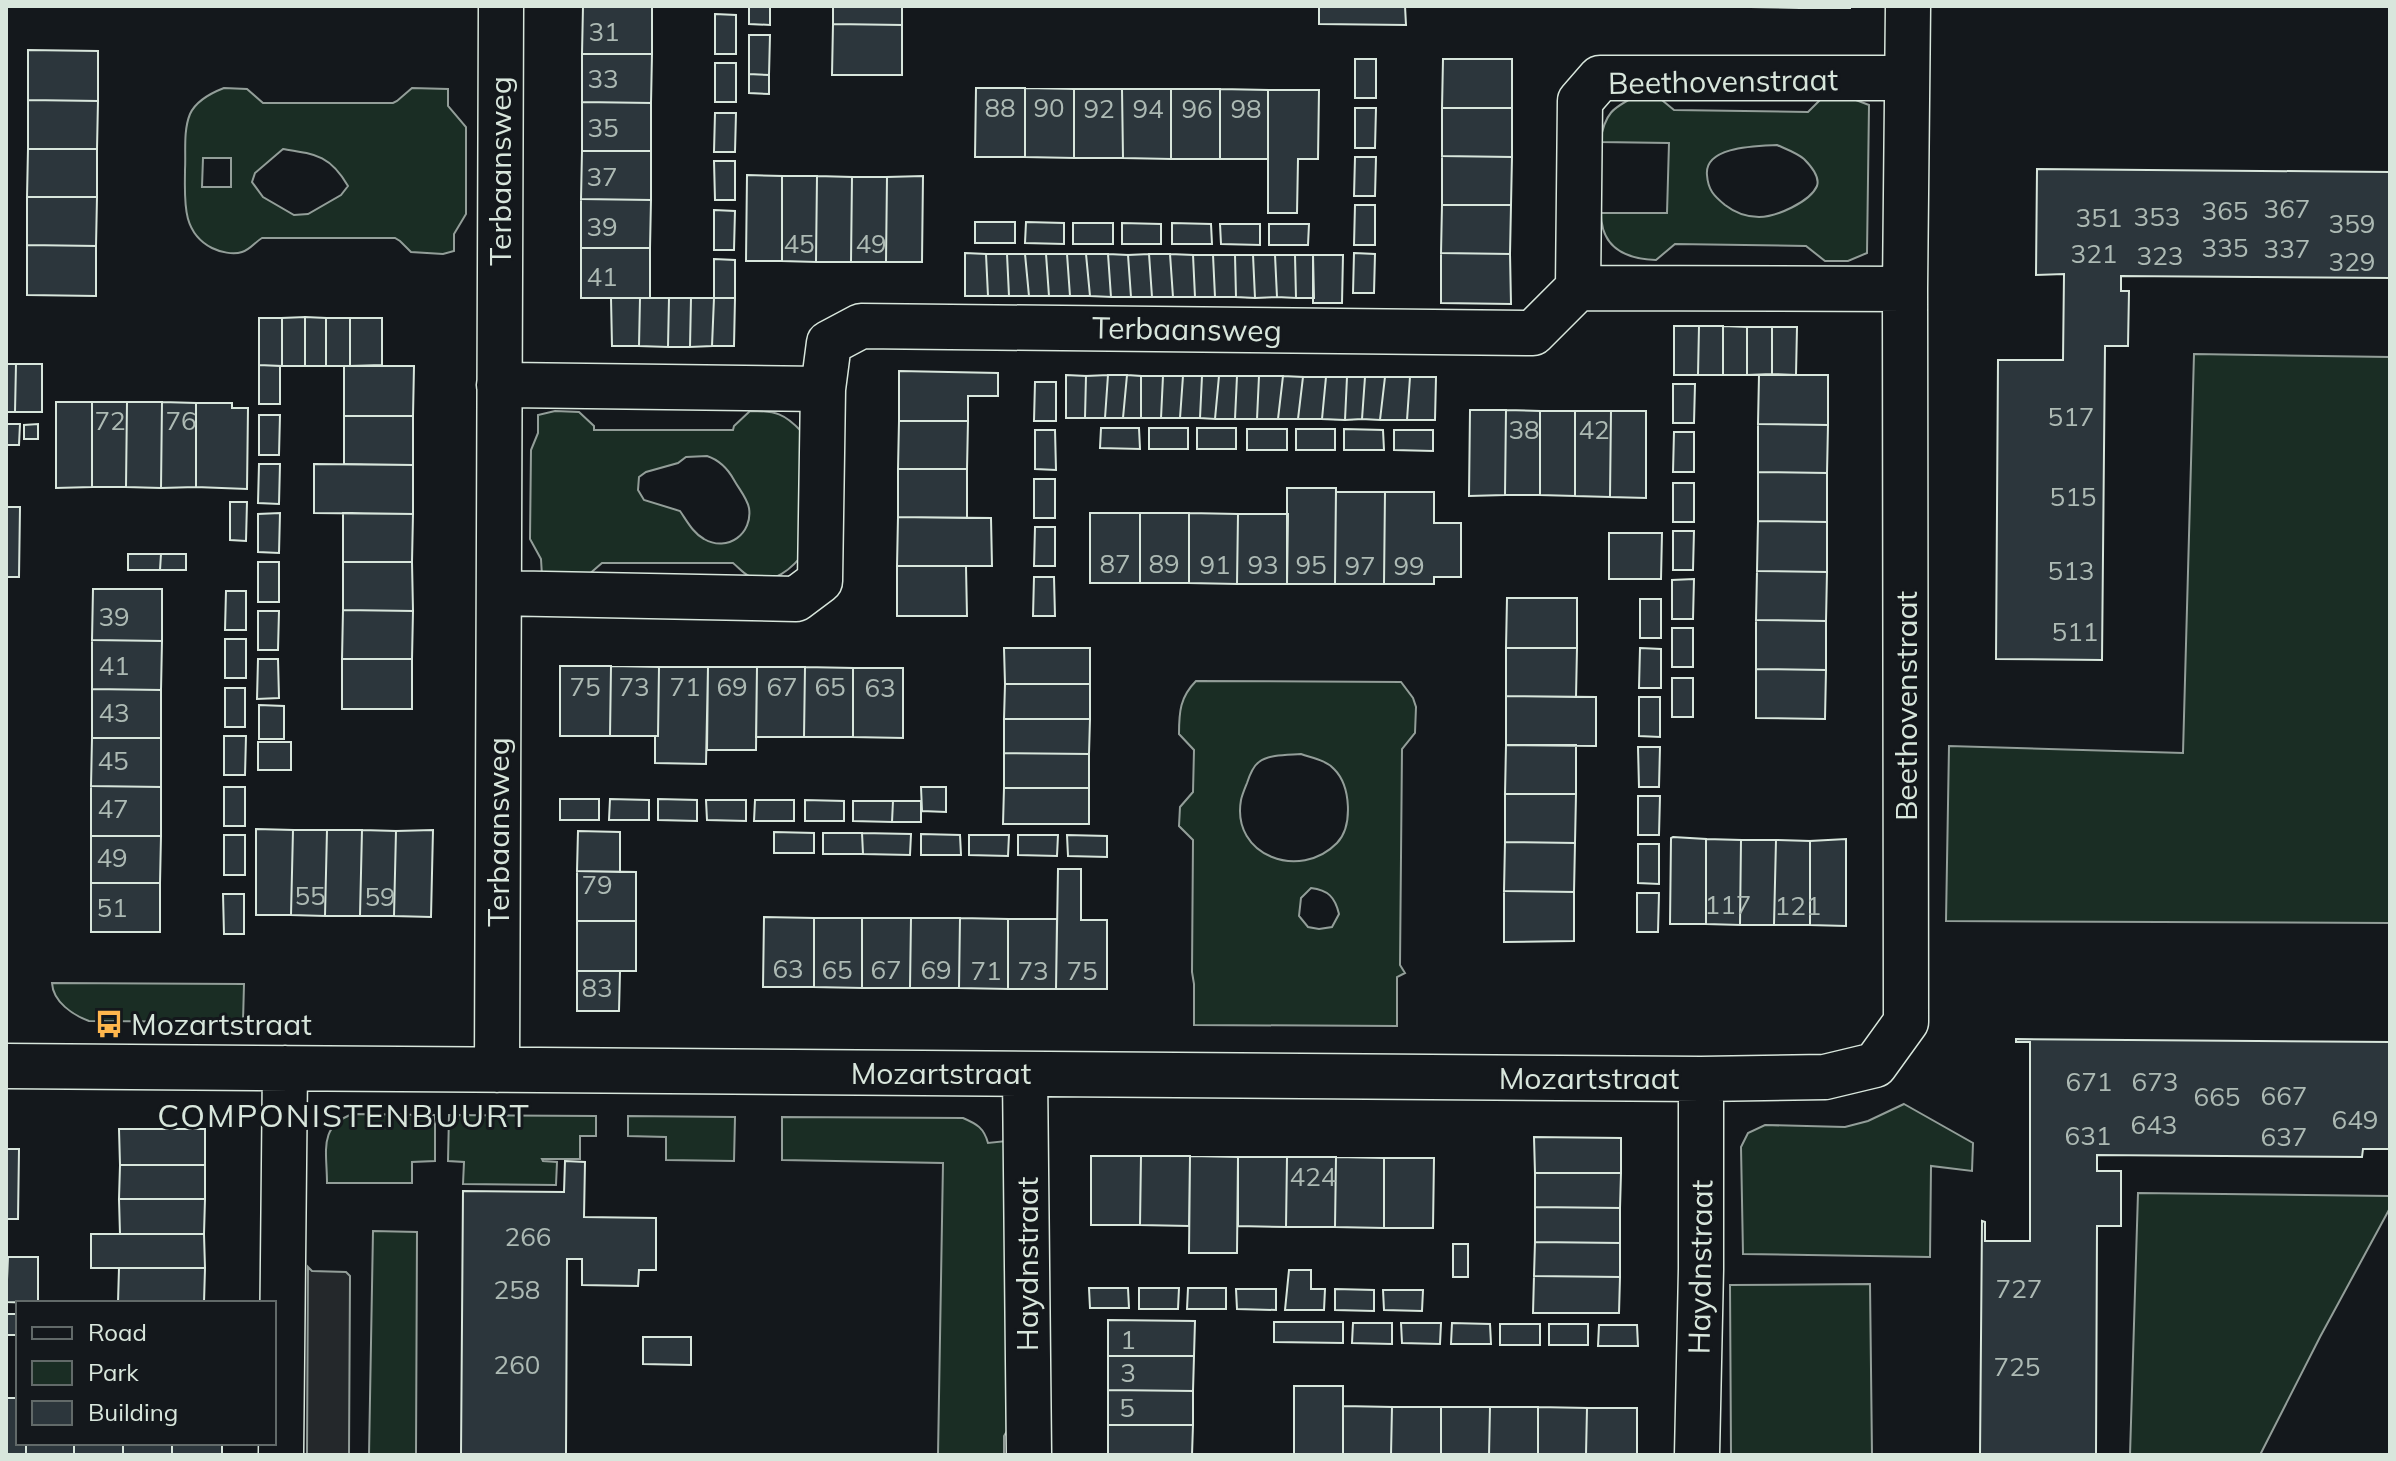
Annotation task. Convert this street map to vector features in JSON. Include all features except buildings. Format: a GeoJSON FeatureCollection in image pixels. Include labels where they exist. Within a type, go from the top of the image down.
{"type":"FeatureCollection","features":[{"type":"Feature","properties":{"kind":"street","name":"Terbaansweg"},"geometry":{"type":"LineString","coordinates":[[497,1070],[501,6]]}},
{"type":"Feature","properties":{"kind":"street","name":"Beethovenstraat"},"geometry":{"type":"LineString","coordinates":[[1875,1065],[1906,1022],[1905,289],[1908,6]]}},
{"type":"Feature","properties":{"kind":"street","name":"Beethovenstraat"},"geometry":{"type":"LineString","coordinates":[[1578,288],[1580,101],[1600,78],[1907,78]]}},
{"type":"Feature","properties":{"kind":"street","name":"Terbaansweg"},"geometry":{"type":"LineString","coordinates":[[499,593],[796,599],[820,581],[823,389],[829,343],[861,326],[1533,333],[1578,288]]}},
{"type":"Feature","properties":{"kind":"street"},"geometry":{"type":"LineString","coordinates":[[1578,288],[1905,289]]}},
{"type":"Feature","properties":{"kind":"street"},"geometry":{"type":"LineString","coordinates":[[499,385],[823,389]]}},
{"type":"Feature","properties":{"kind":"street","name":"Mozartstraat"},"geometry":{"type":"LineString","coordinates":[[6,1066],[1701,1079],[1825,1077],[1875,1065]]}},
{"type":"Feature","properties":{"kind":"street"},"geometry":{"type":"LineString","coordinates":[[281,1455],[285,1068]]}},
{"type":"Feature","properties":{"kind":"street","name":"Haydnstraat"},"geometry":{"type":"LineString","coordinates":[[1025,1074],[1029,1455]]}},
{"type":"Feature","properties":{"kind":"street","name":"Haydnstraat"},"geometry":{"type":"LineString","coordinates":[[1697,1455],[1701,1079]]}},
{"type":"Feature","properties":{"kind":"green space"},"geometry":{"type":"Polygon","coordinates":[[[224,88],[247,89],[263,103],[393,103],[412,88],[448,89],[448,106],[466,127],[466,214],[454,234],[454,251],[443,254],[411,252],[395,238],[262,238],[248,250],[227,253],[202,241],[190,224],[185,204],[186,128],[196,105],[224,88]],[[283,149],[255,173],[252,182],[263,197],[294,215],[308,214],[341,195],[348,186],[335,168],[321,158],[283,149]],[[203,158],[202,187],[231,187],[231,158],[203,158]]]}},
{"type":"Feature","properties":{"kind":"green space"},"geometry":{"type":"Polygon","coordinates":[[[1638,95],[1657,96],[1674,110],[1808,112],[1822,98],[1848,97],[1869,105],[1867,253],[1848,261],[1825,261],[1806,246],[1675,244],[1656,260],[1634,257],[1617,249],[1605,235],[1601,213],[1667,213],[1669,143],[1600,142],[1604,124],[1611,112],[1638,95]],[[1777,145],[1745,147],[1714,158],[1708,165],[1707,175],[1712,192],[1732,210],[1754,217],[1792,208],[1807,198],[1817,186],[1816,175],[1804,159],[1777,145]]]}},
{"type":"Feature","properties":{"kind":"green space"},"geometry":{"type":"Polygon","coordinates":[[[2194,354],[2390,357],[2390,923],[1946,921],[1949,746],[2183,753],[2194,354]]]}},
{"type":"Feature","properties":{"kind":"green space"},"geometry":{"type":"Polygon","coordinates":[[[555,411],[579,412],[594,426],[594,430],[733,430],[750,411],[784,417],[802,432],[806,550],[789,569],[766,579],[749,576],[733,563],[602,563],[587,576],[542,576],[541,559],[530,539],[531,450],[538,433],[538,415],[555,411]],[[707,456],[686,457],[678,463],[646,472],[639,477],[638,490],[644,500],[680,511],[693,530],[704,539],[722,544],[743,532],[749,508],[729,472],[707,456]]]}},
{"type":"Feature","properties":{"kind":"green space"},"geometry":{"type":"Polygon","coordinates":[[[1196,681],[1401,682],[1413,698],[1416,707],[1415,733],[1402,749],[1400,965],[1405,973],[1397,977],[1397,1026],[1194,1025],[1193,840],[1179,826],[1180,807],[1193,792],[1194,750],[1179,734],[1179,719],[1187,693],[1196,681]],[[1301,754],[1274,756],[1259,762],[1241,800],[1241,819],[1247,836],[1257,848],[1271,857],[1288,861],[1305,860],[1322,854],[1337,843],[1348,817],[1347,795],[1340,776],[1327,763],[1301,754]],[[1311,888],[1301,898],[1299,916],[1308,927],[1332,927],[1339,914],[1335,903],[1330,895],[1311,888]]]}},
{"type":"Feature","properties":{"kind":"green space"},"geometry":{"type":"Polygon","coordinates":[[[52,983],[244,984],[243,1022],[89,1021],[65,1007],[56,996],[52,983]]]}},
{"type":"Feature","properties":{"kind":"green space"},"geometry":{"type":"Polygon","coordinates":[[[1904,1104],[1973,1143],[1972,1171],[1931,1166],[1930,1257],[1743,1254],[1741,1147],[1748,1133],[1765,1125],[1845,1127],[1868,1121],[1904,1104]]]}},
{"type":"Feature","properties":{"kind":"green space"},"geometry":{"type":"Polygon","coordinates":[[[353,1114],[435,1115],[435,1161],[412,1162],[412,1183],[327,1183],[329,1133],[334,1125],[353,1114]]]}},
{"type":"Feature","properties":{"kind":"green space"},"geometry":{"type":"Polygon","coordinates":[[[449,1115],[596,1116],[596,1136],[580,1136],[580,1159],[542,1159],[557,1162],[556,1185],[463,1184],[464,1162],[448,1161],[449,1115]]]}},
{"type":"Feature","properties":{"kind":"green space"},"geometry":{"type":"Polygon","coordinates":[[[628,1116],[735,1117],[734,1161],[666,1160],[666,1137],[628,1136],[628,1116]]]}},
{"type":"Feature","properties":{"kind":"green space"},"geometry":{"type":"Polygon","coordinates":[[[782,1117],[963,1118],[979,1127],[988,1143],[1006,1141],[1016,1416],[1004,1436],[1004,1455],[938,1455],[943,1163],[782,1160],[782,1117]]]}},
{"type":"Feature","properties":{"kind":"green space"},"geometry":{"type":"Polygon","coordinates":[[[2138,1193],[2390,1196],[2390,1208],[2260,1455],[2130,1455],[2138,1193]]]}},
{"type":"Feature","properties":{"kind":"green space"},"geometry":{"type":"Polygon","coordinates":[[[373,1231],[417,1232],[416,1455],[369,1455],[373,1231]]]}},
{"type":"Feature","properties":{"kind":"green space"},"geometry":{"type":"Polygon","coordinates":[[[1870,1284],[1872,1455],[1731,1455],[1730,1285],[1870,1284]]]}},
{"type":"Feature","properties":{"kind":"shaded area"},"geometry":{"type":"Polygon","coordinates":[[[308,1267],[312,1271],[346,1272],[350,1276],[349,1455],[307,1455],[308,1267]]]}},
{"type":"Feature","properties":{"kind":"place","name":"Mozartstraat"},"geometry":{"type":"Point","coordinates":[109,1024]}},
{"type":"Feature","properties":{"kind":"district","name":"COMPONISTENBUURT"},"geometry":{"type":"Point","coordinates":[344,1115]}}]}
